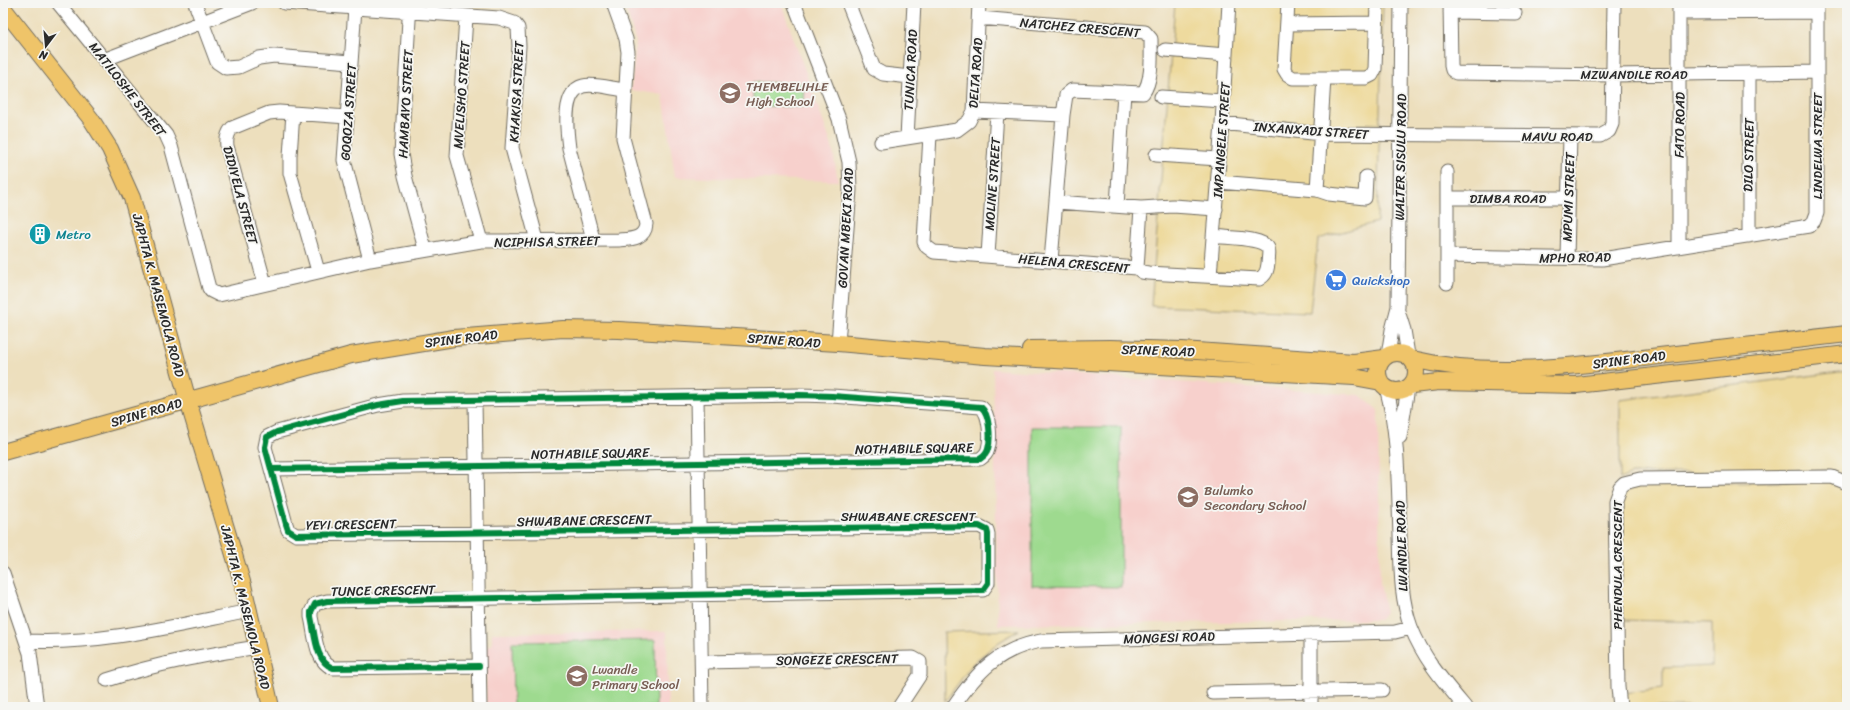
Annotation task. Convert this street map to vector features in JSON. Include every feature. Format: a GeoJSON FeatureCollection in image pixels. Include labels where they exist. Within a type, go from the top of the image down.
{"type":"FeatureCollection","features":[{"type":"Feature","properties":{"kind":"main road","name":"JAPHTA K. MASEMOLA ROAD"},"geometry":{"type":"LineString","coordinates":[[3,8],[79,101],[116,160],[128,187],[139,221],[188,400],[222,511],[250,611],[270,707]]}},
{"type":"Feature","properties":{"kind":"main road","name":"SPINE ROAD"},"geometry":{"type":"LineString","coordinates":[[3,452],[351,355],[434,341],[510,332],[619,330],[838,343],[932,350],[984,356],[1354,377],[1383,384],[1397,391],[1439,382],[1576,385],[1847,354]]}},
{"type":"Feature","properties":{"kind":"main road","name":"SPINE ROAD"},"geometry":{"type":"LineString","coordinates":[[932,350],[1110,348],[1182,350],[1354,362],[1386,356],[1398,352],[1439,366],[1462,368],[1565,366],[1847,334]]}},
{"type":"Feature","properties":{"kind":"main road"},"geometry":{"type":"LineString","coordinates":[[1383,384],[1378,369],[1386,356]]}},
{"type":"Feature","properties":{"kind":"main road"},"geometry":{"type":"LineString","coordinates":[[1410,357],[1417,372],[1410,387]]}},
{"type":"Feature","properties":{"kind":"street","name":"MATILOSHE STREET"},"geometry":{"type":"LineString","coordinates":[[58,3],[106,59],[166,135],[171,146],[209,288],[211,291],[219,295]]}},
{"type":"Feature","properties":{"kind":"street"},"geometry":{"type":"LineString","coordinates":[[195,3],[217,62],[226,68],[239,67],[259,58],[274,56],[351,62]]}},
{"type":"Feature","properties":{"kind":"street"},"geometry":{"type":"LineString","coordinates":[[106,59],[252,3]]}},
{"type":"Feature","properties":{"kind":"street","name":"KHAKISA STREET"},"geometry":{"type":"LineString","coordinates":[[284,3],[355,8],[410,8],[466,17],[499,18],[514,23],[518,28],[519,46],[512,148],[537,240]]}},
{"type":"Feature","properties":{"kind":"street","name":"NCIPHISA STREET"},"geometry":{"type":"LineString","coordinates":[[219,295],[370,260],[425,249],[481,241],[632,239],[641,235],[645,230],[646,224],[624,138],[628,64],[627,45],[613,3]]}},
{"type":"Feature","properties":{"kind":"street","name":"GOVAN MBEKI ROAD"},"geometry":{"type":"LineString","coordinates":[[794,3],[839,120],[849,162],[850,190],[838,343]]}},
{"type":"Feature","properties":{"kind":"street"},"geometry":{"type":"LineString","coordinates":[[848,3],[874,69],[883,74],[910,76]]}},
{"type":"Feature","properties":{"kind":"street","name":"TUNICA ROAD"},"geometry":{"type":"LineString","coordinates":[[907,138],[914,3]]}},
{"type":"Feature","properties":{"kind":"street","name":"DELTA ROAD"},"geometry":{"type":"LineString","coordinates":[[881,142],[957,130],[970,121],[974,111],[979,3]]}},
{"type":"Feature","properties":{"kind":"street","name":"IMPANGELE STREET"},"geometry":{"type":"LineString","coordinates":[[1210,276],[1218,182],[1229,3]]}},
{"type":"Feature","properties":{"kind":"street"},"geometry":{"type":"LineString","coordinates":[[1288,3],[1284,69],[1287,74],[1293,78],[1366,78],[1372,75],[1375,69],[1377,3]]}},
{"type":"Feature","properties":{"kind":"street","name":"WALTER SISULU ROAD"},"geometry":{"type":"LineString","coordinates":[[1386,356],[1398,311],[1401,3]]}},
{"type":"Feature","properties":{"kind":"street","name":"MAVU ROAD"},"geometry":{"type":"LineString","coordinates":[[1400,135],[1600,136],[1609,131],[1612,124],[1614,3]]}},
{"type":"Feature","properties":{"kind":"street"},"geometry":{"type":"LineString","coordinates":[[1679,8],[1817,7]]}},
{"type":"Feature","properties":{"kind":"street","name":"LINDELWA STREET"},"geometry":{"type":"LineString","coordinates":[[1749,236],[1809,226],[1814,221],[1817,213],[1817,7]]}},
{"type":"Feature","properties":{"kind":"street","name":"GOQOZA STREET"},"geometry":{"type":"LineString","coordinates":[[355,8],[344,150],[345,166],[370,260]]}},
{"type":"Feature","properties":{"kind":"street","name":"HAMBAYO STREET"},"geometry":{"type":"LineString","coordinates":[[410,8],[401,154],[405,176],[425,249]]}},
{"type":"Feature","properties":{"kind":"street"},"geometry":{"type":"LineString","coordinates":[[1450,8],[1515,14]]}},
{"type":"Feature","properties":{"kind":"street","name":"MZWANDILE ROAD"},"geometry":{"type":"LineString","coordinates":[[1450,8],[1450,66],[1456,73],[1613,75],[1816,72]]}},
{"type":"Feature","properties":{"kind":"street","name":"FATO ROAD"},"geometry":{"type":"LineString","coordinates":[[1679,8],[1679,247]]}},
{"type":"Feature","properties":{"kind":"street","name":"MVELISHO STREET"},"geometry":{"type":"LineString","coordinates":[[466,17],[457,156],[481,241]]}},
{"type":"Feature","properties":{"kind":"street","name":"NATCHEZ CRESCENT"},"geometry":{"type":"LineString","coordinates":[[978,18],[1145,32],[1151,39],[1148,86],[1142,93],[1072,90],[1066,95],[1051,261]]}},
{"type":"Feature","properties":{"kind":"street"},"geometry":{"type":"LineString","coordinates":[[1287,24],[1376,24]]}},
{"type":"Feature","properties":{"kind":"street"},"geometry":{"type":"LineString","coordinates":[[1165,50],[1226,55]]}},
{"type":"Feature","properties":{"kind":"street","name":"DILO STREET"},"geometry":{"type":"LineString","coordinates":[[1749,73],[1749,236]]}},
{"type":"Feature","properties":{"kind":"street"},"geometry":{"type":"LineString","coordinates":[[1317,190],[1324,78]]}},
{"type":"Feature","properties":{"kind":"street"},"geometry":{"type":"LineString","coordinates":[[593,239],[569,148],[567,134],[568,106],[572,93],[584,86],[626,90]]}},
{"type":"Feature","properties":{"kind":"street"},"geometry":{"type":"LineString","coordinates":[[1117,206],[1124,92]]}},
{"type":"Feature","properties":{"kind":"street"},"geometry":{"type":"LineString","coordinates":[[1161,97],[1223,102]]}},
{"type":"Feature","properties":{"kind":"street"},"geometry":{"type":"LineString","coordinates":[[974,111],[1063,115]]}},
{"type":"Feature","properties":{"kind":"street","name":"DIDIYELA STREET"},"geometry":{"type":"LineString","coordinates":[[265,284],[227,146],[227,136],[232,128],[269,112],[347,116]]}},
{"type":"Feature","properties":{"kind":"street","name":"MOLINE STREET"},"geometry":{"type":"LineString","coordinates":[[988,256],[997,112]]}},
{"type":"Feature","properties":{"kind":"street"},"geometry":{"type":"LineString","coordinates":[[293,113],[290,173],[318,271]]}},
{"type":"Feature","properties":{"kind":"street","name":"INXANXADI STREET"},"geometry":{"type":"LineString","coordinates":[[1222,123],[1321,134],[1400,135]]}},
{"type":"Feature","properties":{"kind":"street","name":"HELENA CRESCENT"},"geometry":{"type":"LineString","coordinates":[[930,135],[924,242],[927,247],[934,252],[1137,268],[1141,208]]}},
{"type":"Feature","properties":{"kind":"street","name":"MPUMI STREET"},"geometry":{"type":"LineString","coordinates":[[1566,258],[1570,136]]}},
{"type":"Feature","properties":{"kind":"street"},"geometry":{"type":"LineString","coordinates":[[1156,155],[1219,159]]}},
{"type":"Feature","properties":{"kind":"street"},"geometry":{"type":"LineString","coordinates":[[1447,172],[1447,283]]}},
{"type":"Feature","properties":{"kind":"street"},"geometry":{"type":"LineString","coordinates":[[1218,182],[1317,190],[1329,194],[1365,198],[1366,177]]}},
{"type":"Feature","properties":{"kind":"street","name":"DIMBA ROAD"},"geometry":{"type":"LineString","coordinates":[[1447,198],[1568,198]]}},
{"type":"Feature","properties":{"kind":"street"},"geometry":{"type":"LineString","coordinates":[[1056,202],[1141,208],[1173,206],[1216,209]]}},
{"type":"Feature","properties":{"kind":"street"},"geometry":{"type":"LineString","coordinates":[[1137,268],[1142,272],[1148,273],[1259,279],[1265,275],[1269,250],[1265,244],[1257,240],[1214,236]]}},
{"type":"Feature","properties":{"kind":"street","name":"MPHO ROAD"},"geometry":{"type":"LineString","coordinates":[[1448,256],[1602,259],[1749,236]]}},
{"type":"Feature","properties":{"kind":"street","name":"WALTER SISULU ROAD"},"geometry":{"type":"LineString","coordinates":[[1398,311],[1410,357]]}},
{"type":"Feature","properties":{"kind":"street","name":"LWANDLE ROAD"},"geometry":{"type":"LineString","coordinates":[[1383,384],[1393,414],[1397,463],[1402,594],[1412,628],[1435,672],[1465,707]]}},
{"type":"Feature","properties":{"kind":"street","name":"LWANDLE ROAD"},"geometry":{"type":"LineString","coordinates":[[1397,463],[1410,387]]}},
{"type":"Feature","properties":{"kind":"street","name":"NOTHABILE SQUARE"},"geometry":{"type":"LineString","coordinates":[[832,396],[981,407],[986,411],[988,418],[988,450],[985,456],[980,458],[272,469],[265,446],[265,441],[267,438],[276,432],[390,403],[475,400],[832,396]]}},
{"type":"Feature","properties":{"kind":"street"},"geometry":{"type":"LineString","coordinates":[[697,397],[702,707]]}},
{"type":"Feature","properties":{"kind":"street"},"geometry":{"type":"LineString","coordinates":[[475,400],[480,707]]}},
{"type":"Feature","properties":{"kind":"street","name":"YEYI CRESCENT"},"geometry":{"type":"LineString","coordinates":[[272,469],[288,530],[296,535],[478,532]]}},
{"type":"Feature","properties":{"kind":"street","name":"PHENDULA CRESCENT"},"geometry":{"type":"LineString","coordinates":[[1620,707],[1618,687],[1616,501],[1620,487],[1630,481],[1667,479],[1832,477],[1847,483]]}},
{"type":"Feature","properties":{"kind":"street","name":"SHWABANE CRESCENT"},"geometry":{"type":"LineString","coordinates":[[478,532],[979,526],[987,530],[988,534],[988,583],[983,590],[478,599]]}},
{"type":"Feature","properties":{"kind":"street"},"geometry":{"type":"LineString","coordinates":[[3,573],[27,641],[34,675],[37,707]]}},
{"type":"Feature","properties":{"kind":"street","name":"TUNCE CRESCENT"},"geometry":{"type":"LineString","coordinates":[[478,599],[327,601],[315,604],[311,612],[311,617],[320,657],[328,666],[333,668],[479,666]]}},
{"type":"Feature","properties":{"kind":"street"},"geometry":{"type":"LineString","coordinates":[[27,641],[59,642],[115,635],[184,624],[250,611]]}},
{"type":"Feature","properties":{"kind":"street","name":"MONGESI ROAD"},"geometry":{"type":"LineString","coordinates":[[953,707],[973,679],[994,660],[1021,646],[1041,641],[1395,632],[1412,628]]}},
{"type":"Feature","properties":{"kind":"street"},"geometry":{"type":"LineString","coordinates":[[1311,634],[1311,707]]}},
{"type":"Feature","properties":{"kind":"street"},"geometry":{"type":"LineString","coordinates":[[107,680],[149,667],[188,658],[258,647]]}},
{"type":"Feature","properties":{"kind":"street","name":"SONGEZE CRESCENT"},"geometry":{"type":"LineString","coordinates":[[702,662],[912,658],[920,662],[920,676],[899,707]]}},
{"type":"Feature","properties":{"kind":"street"},"geometry":{"type":"LineString","coordinates":[[1213,693],[1382,690]]}},
{"type":"Feature","properties":{"kind":"shaded area","name":"THEMBELIHLE High School"},"geometry":{"type":"Polygon","coordinates":[[[624,3],[781,3],[832,146],[838,181],[675,177],[663,95],[631,90],[636,42],[624,3]]]}},
{"type":"Feature","properties":{"kind":"shaded area","name":"Bulumko Secondary School"},"geometry":{"type":"Polygon","coordinates":[[[993,369],[1360,395],[1378,410],[1380,583],[1386,613],[1379,620],[998,625],[993,369]]]}},
{"type":"Feature","properties":{"kind":"shaded area","name":"Lwandle Primary School"},"geometry":{"type":"Polygon","coordinates":[[[667,631],[668,707],[486,707],[486,646],[492,645],[492,633],[667,631]]]}},
{"type":"Feature","properties":{"kind":"green space"},"geometry":{"type":"Polygon","coordinates":[[[753,82],[804,83],[803,107],[753,106],[753,82]]]}},
{"type":"Feature","properties":{"kind":"green space"},"geometry":{"type":"Polygon","coordinates":[[[1032,427],[1121,427],[1121,587],[1032,586],[1032,427]]]}},
{"type":"Feature","properties":{"kind":"green space","name":"Lwandle Primary School"},"geometry":{"type":"Polygon","coordinates":[[[655,640],[656,707],[513,707],[512,642],[655,640]]]}},
{"type":"Feature","properties":{"kind":"sand"},"geometry":{"type":"Polygon","coordinates":[[[1175,3],[1383,3],[1377,222],[1318,239],[1310,312],[1151,306],[1175,3]]]}},
{"type":"Feature","properties":{"kind":"sand"},"geometry":{"type":"Polygon","coordinates":[[[1847,371],[1847,478],[1829,470],[1632,474],[1620,479],[1620,400],[1847,371]]]}},
{"type":"Feature","properties":{"kind":"sand"},"geometry":{"type":"Polygon","coordinates":[[[1826,481],[1842,486],[1847,494],[1847,707],[1628,707],[1625,702],[1624,693],[1663,688],[1663,668],[1712,666],[1712,622],[1622,620],[1620,504],[1624,492],[1635,485],[1826,481]]]}},
{"type":"Feature","properties":{"kind":"sand"},"geometry":{"type":"Polygon","coordinates":[[[1019,630],[999,642],[974,662],[945,701],[944,632],[1019,630]]]}},
{"type":"Feature","properties":{"kind":"cycle path"},"geometry":{"type":"LineString","coordinates":[[272,469],[980,459],[987,452],[989,445],[989,427],[984,410],[981,407],[800,395],[403,401],[378,405],[277,432],[267,437],[265,447],[286,524],[288,530],[296,535],[979,526],[987,530],[988,583],[983,590],[327,601],[315,604],[311,612],[315,639],[319,653],[327,665],[333,668],[479,666]]}},
{"type":"Feature","properties":{"kind":"place","name":"THEMBELIHLE High School"},"geometry":{"type":"Point","coordinates":[730,93]}},
{"type":"Feature","properties":{"kind":"place","name":"Metro"},"geometry":{"type":"Point","coordinates":[40,234]}},
{"type":"Feature","properties":{"kind":"place","name":"Quickshop"},"geometry":{"type":"Point","coordinates":[1336,280]}},
{"type":"Feature","properties":{"kind":"place","name":"Bulumko Secondary School"},"geometry":{"type":"Point","coordinates":[1188,497]}},
{"type":"Feature","properties":{"kind":"place","name":"Lwandle Primary School"},"geometry":{"type":"Point","coordinates":[577,676]}}]}
